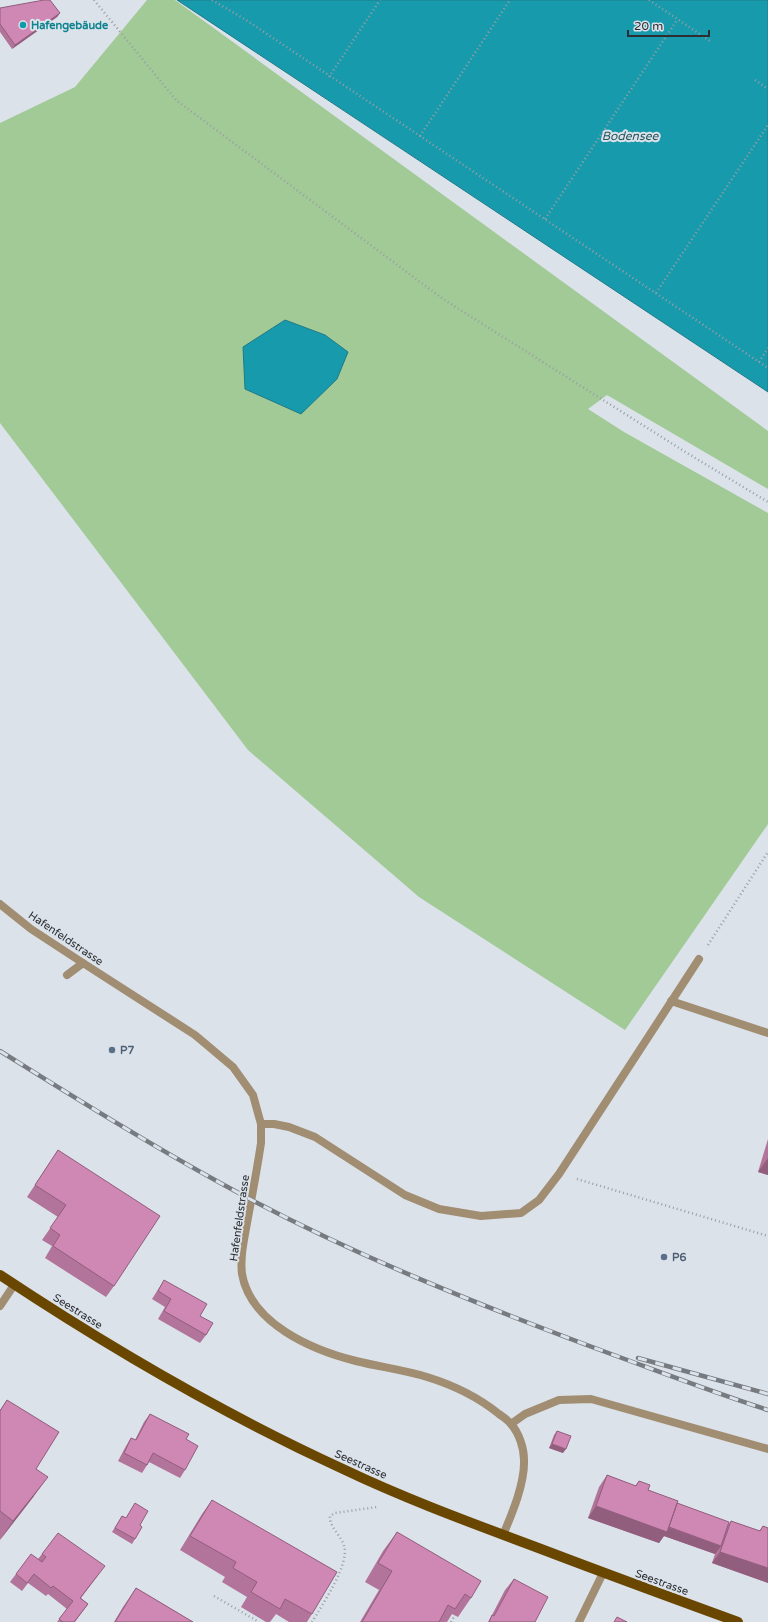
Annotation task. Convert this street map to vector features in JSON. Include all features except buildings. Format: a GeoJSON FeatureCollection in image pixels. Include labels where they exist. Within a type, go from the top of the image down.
{"type":"FeatureCollection","features":[{"type":"Feature","properties":{"kind":"main road","name":"Seestrasse"},"geometry":{"type":"LineString","coordinates":[[0,1275],[128,1356],[238,1418],[344,1470],[413,1500],[503,1535],[738,1622]]}},
{"type":"Feature","properties":{"kind":"street","name":"Hafenfeldstrasse"},"geometry":{"type":"LineString","coordinates":[[0,904],[31,929],[195,1035],[233,1067],[253,1095],[261,1124],[258,1161],[242,1253],[242,1274],[252,1299],[261,1311],[277,1326],[297,1339],[329,1353],[355,1361],[427,1377],[459,1389],[487,1405],[511,1424],[522,1446],[524,1461],[521,1483],[503,1535]]}},
{"type":"Feature","properties":{"kind":"street"},"geometry":{"type":"LineString","coordinates":[[261,1124],[274,1124],[288,1127],[316,1137],[405,1195],[439,1209],[481,1216],[521,1213],[539,1200],[559,1174],[699,959]]}},
{"type":"Feature","properties":{"kind":"street"},"geometry":{"type":"LineString","coordinates":[[66,975],[83,963]]}},
{"type":"Feature","properties":{"kind":"street"},"geometry":{"type":"LineString","coordinates":[[671,1001],[768,1033]]}},
{"type":"Feature","properties":{"kind":"street"},"geometry":{"type":"LineString","coordinates":[[0,1306],[14,1285]]}},
{"type":"Feature","properties":{"kind":"street"},"geometry":{"type":"LineString","coordinates":[[511,1424],[525,1414],[559,1400],[591,1399],[768,1449]]}},
{"type":"Feature","properties":{"kind":"street"},"geometry":{"type":"LineString","coordinates":[[579,1622],[603,1573]]}},
{"type":"Feature","properties":{"kind":"path"},"geometry":{"type":"LineString","coordinates":[[94,0],[176,100],[443,299],[687,453],[768,502]]}},
{"type":"Feature","properties":{"kind":"path"},"geometry":{"type":"LineString","coordinates":[[212,0],[246,20],[768,368]]}},
{"type":"Feature","properties":{"kind":"path"},"geometry":{"type":"LineString","coordinates":[[329,76],[380,0]]}},
{"type":"Feature","properties":{"kind":"path"},"geometry":{"type":"LineString","coordinates":[[420,136],[510,0]]}},
{"type":"Feature","properties":{"kind":"path"},"geometry":{"type":"LineString","coordinates":[[649,0],[710,42]]}},
{"type":"Feature","properties":{"kind":"path"},"geometry":{"type":"LineString","coordinates":[[545,219],[677,20]]}},
{"type":"Feature","properties":{"kind":"path"},"geometry":{"type":"LineString","coordinates":[[755,80],[768,89]]}},
{"type":"Feature","properties":{"kind":"path"},"geometry":{"type":"LineString","coordinates":[[656,293],[768,125]]}},
{"type":"Feature","properties":{"kind":"path"},"geometry":{"type":"LineString","coordinates":[[759,362],[768,348]]}},
{"type":"Feature","properties":{"kind":"path"},"geometry":{"type":"LineString","coordinates":[[699,959],[768,852]]}},
{"type":"Feature","properties":{"kind":"path"},"geometry":{"type":"LineString","coordinates":[[559,1174],[768,1236]]}},
{"type":"Feature","properties":{"kind":"path"},"geometry":{"type":"LineString","coordinates":[[312,1622],[340,1574],[345,1554],[344,1545],[330,1521],[330,1516],[335,1513],[378,1507]]}},
{"type":"Feature","properties":{"kind":"path"},"geometry":{"type":"LineString","coordinates":[[214,1596],[259,1622]]}},
{"type":"Feature","properties":{"kind":"path"},"geometry":{"type":"LineString","coordinates":[[451,1622],[455,1615]]}},
{"type":"Feature","properties":{"kind":"green space"},"geometry":{"type":"Polygon","coordinates":[[[147,0],[175,0],[768,431],[768,489],[607,395],[588,409],[624,432],[768,513],[768,824],[625,1030],[419,897],[248,750],[0,423],[0,123],[75,87],[147,0]]]}},
{"type":"Feature","properties":{"kind":"water","name":"Bodensee"},"geometry":{"type":"Polygon","coordinates":[[[177,0],[768,0],[768,392],[177,0]]]}},
{"type":"Feature","properties":{"kind":"water"},"geometry":{"type":"Polygon","coordinates":[[[285,320],[325,335],[348,352],[337,379],[301,414],[245,389],[243,347],[285,320]]]}},
{"type":"Feature","properties":{"kind":"railway"},"geometry":{"type":"LineString","coordinates":[[0,1051],[167,1153],[271,1210],[318,1233],[414,1277],[463,1297],[689,1383],[768,1410]]}},
{"type":"Feature","properties":{"kind":"railway"},"geometry":{"type":"LineString","coordinates":[[638,1358],[768,1394]]}},
{"type":"Feature","properties":{"kind":"place","name":"Hafengebäude"},"geometry":{"type":"Point","coordinates":[23,25]}},
{"type":"Feature","properties":{"kind":"place","name":"P7"},"geometry":{"type":"Point","coordinates":[112,1050]}},
{"type":"Feature","properties":{"kind":"place","name":"P6"},"geometry":{"type":"Point","coordinates":[664,1257]}}]}
